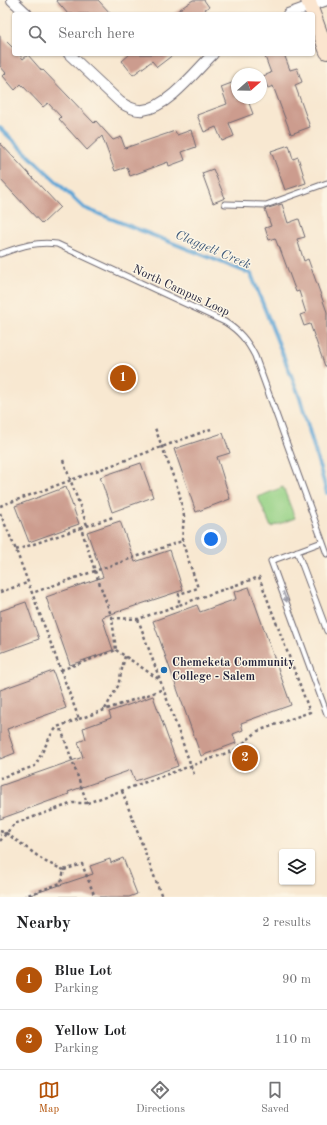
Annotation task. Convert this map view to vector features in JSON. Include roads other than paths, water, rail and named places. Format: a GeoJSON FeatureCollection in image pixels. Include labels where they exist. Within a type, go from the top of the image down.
{"type":"FeatureCollection","features":[{"type":"Feature","properties":{"kind":"street"},"geometry":{"type":"LineString","coordinates":[[12,0],[25,12]]}},
{"type":"Feature","properties":{"kind":"street"},"geometry":{"type":"LineString","coordinates":[[292,12],[309,3],[327,0]]}},
{"type":"Feature","properties":{"kind":"street"},"geometry":{"type":"LineString","coordinates":[[315,19],[327,52]]}},
{"type":"Feature","properties":{"kind":"street"},"geometry":{"type":"LineString","coordinates":[[71,56],[120,102],[129,108],[142,111],[152,108],[173,94],[211,56]]}},
{"type":"Feature","properties":{"kind":"lane"},"geometry":{"type":"LineString","coordinates":[[225,204],[266,205],[327,183]]}},
{"type":"Feature","properties":{"kind":"lane","name":"North Campus Loop"},"geometry":{"type":"LineString","coordinates":[[0,254],[31,243],[43,242],[57,244],[224,322],[238,330],[248,342],[255,356],[327,554]]}},
{"type":"Feature","properties":{"kind":"lane"},"geometry":{"type":"LineString","coordinates":[[322,542],[271,561],[327,714]]}},
{"type":"Feature","properties":{"kind":"lane"},"geometry":{"type":"LineString","coordinates":[[298,551],[327,631]]}},
{"type":"Feature","properties":{"kind":"waterway","name":"Claggett Creek"},"geometry":{"type":"LineString","coordinates":[[0,128],[84,208],[251,274],[300,398],[327,493]]}},
{"type":"Feature","properties":{"kind":"place","name":"Blue Lot"},"geometry":{"type":"Point","coordinates":[123,378]}},
{"type":"Feature","properties":{"kind":"place","name":"Chemeketa Community College - Salem"},"geometry":{"type":"Point","coordinates":[164,670]}},
{"type":"Feature","properties":{"kind":"place","name":"Yellow Lot"},"geometry":{"type":"Point","coordinates":[245,758]}}]}
